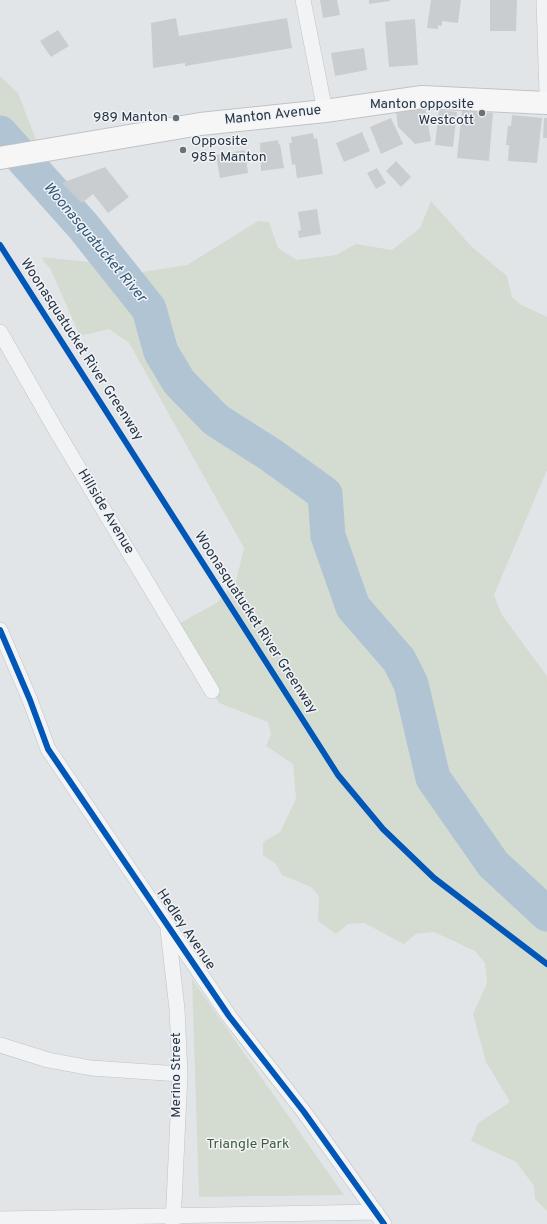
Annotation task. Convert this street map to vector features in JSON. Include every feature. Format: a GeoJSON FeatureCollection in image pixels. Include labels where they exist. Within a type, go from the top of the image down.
{"type":"FeatureCollection","features":[{"type":"Feature","properties":{"kind":"main road","name":"Manton Avenue"},"geometry":{"type":"LineString","coordinates":[[0,158],[200,124],[325,111],[422,97],[547,103]]}},
{"type":"Feature","properties":{"kind":"street"},"geometry":{"type":"LineString","coordinates":[[303,0],[325,111]]}},
{"type":"Feature","properties":{"kind":"street"},"geometry":{"type":"LineString","coordinates":[[544,0],[547,93]]}},
{"type":"Feature","properties":{"kind":"street","name":"Hillside Avenue"},"geometry":{"type":"LineString","coordinates":[[0,332],[57,432],[212,691]]}},
{"type":"Feature","properties":{"kind":"street","name":"Hedley Avenue"},"geometry":{"type":"LineString","coordinates":[[0,630],[30,700],[48,749],[167,927],[229,1016],[304,1112],[380,1218]]}},
{"type":"Feature","properties":{"kind":"street","name":"Merino Street"},"geometry":{"type":"LineString","coordinates":[[167,927],[177,1009],[180,1074],[173,1221]]}},
{"type":"Feature","properties":{"kind":"street"},"geometry":{"type":"LineString","coordinates":[[0,1045],[48,1060],[91,1068],[180,1074]]}},
{"type":"Feature","properties":{"kind":"street"},"geometry":{"type":"LineString","coordinates":[[0,1219],[173,1221],[380,1218]]}},
{"type":"Feature","properties":{"kind":"green space"},"geometry":{"type":"Polygon","coordinates":[[[0,76],[18,93],[40,150],[0,166],[0,76]]]}},
{"type":"Feature","properties":{"kind":"green space"},"geometry":{"type":"Polygon","coordinates":[[[431,201],[471,246],[507,276],[512,297],[520,304],[547,317],[547,470],[494,595],[502,615],[547,676],[547,1211],[535,1199],[534,1186],[516,1162],[471,1141],[478,1123],[510,1102],[486,1062],[473,1014],[487,983],[485,963],[475,951],[434,932],[416,934],[404,944],[364,923],[348,924],[336,934],[318,921],[319,896],[311,887],[282,875],[276,864],[263,855],[263,842],[280,832],[296,799],[293,764],[266,746],[271,734],[268,722],[219,703],[175,626],[218,602],[236,581],[244,548],[129,343],[109,329],[80,336],[50,268],[44,262],[42,257],[90,262],[142,272],[187,265],[258,221],[269,222],[278,248],[297,260],[336,255],[356,244],[392,250],[420,228],[431,201]]]}},
{"type":"Feature","properties":{"kind":"green space","name":"Triangle Park"},"geometry":{"type":"Polygon","coordinates":[[[192,979],[344,1195],[199,1197],[192,979]]]}},
{"type":"Feature","properties":{"kind":"building"},"geometry":{"type":"Polygon","coordinates":[[[320,0],[337,0],[340,15],[323,18],[320,0]]]}},
{"type":"Feature","properties":{"kind":"building"},"geometry":{"type":"Polygon","coordinates":[[[369,0],[390,0],[390,1],[369,4],[369,0]]]}},
{"type":"Feature","properties":{"kind":"building"},"geometry":{"type":"Polygon","coordinates":[[[431,0],[461,0],[458,23],[442,21],[442,26],[438,25],[438,29],[427,28],[431,0]]]}},
{"type":"Feature","properties":{"kind":"building"},"geometry":{"type":"Polygon","coordinates":[[[490,0],[517,0],[516,31],[490,31],[490,0]]]}},
{"type":"Feature","properties":{"kind":"building"},"geometry":{"type":"Polygon","coordinates":[[[176,18],[179,36],[287,18],[292,48],[185,66],[185,63],[153,68],[151,23],[176,18]]]}},
{"type":"Feature","properties":{"kind":"building"},"geometry":{"type":"Polygon","coordinates":[[[415,19],[418,65],[389,67],[385,22],[415,19]]]}},
{"type":"Feature","properties":{"kind":"building"},"geometry":{"type":"Polygon","coordinates":[[[58,30],[69,46],[51,57],[40,41],[58,30]]]}},
{"type":"Feature","properties":{"kind":"building"},"geometry":{"type":"Polygon","coordinates":[[[364,48],[367,70],[335,76],[331,53],[364,48]]]}},
{"type":"Feature","properties":{"kind":"building"},"geometry":{"type":"Polygon","coordinates":[[[425,106],[431,141],[415,144],[398,127],[396,111],[425,106]]]}},
{"type":"Feature","properties":{"kind":"building"},"geometry":{"type":"Polygon","coordinates":[[[439,110],[457,112],[453,147],[435,145],[439,110]]]}},
{"type":"Feature","properties":{"kind":"building"},"geometry":{"type":"Polygon","coordinates":[[[462,110],[493,113],[489,161],[457,158],[462,110]]]}},
{"type":"Feature","properties":{"kind":"building"},"geometry":{"type":"Polygon","coordinates":[[[512,115],[542,118],[537,163],[508,161],[509,145],[506,145],[508,126],[511,126],[512,115]]]}},
{"type":"Feature","properties":{"kind":"building"},"geometry":{"type":"Polygon","coordinates":[[[391,118],[403,144],[381,154],[370,127],[391,118]]]}},
{"type":"Feature","properties":{"kind":"building"},"geometry":{"type":"Polygon","coordinates":[[[544,118],[547,118],[547,138],[543,138],[544,118]]]}},
{"type":"Feature","properties":{"kind":"building"},"geometry":{"type":"Polygon","coordinates":[[[362,132],[370,151],[344,162],[336,143],[362,132]]]}},
{"type":"Feature","properties":{"kind":"building"},"geometry":{"type":"Polygon","coordinates":[[[313,133],[314,139],[317,138],[323,174],[297,178],[295,164],[292,165],[289,143],[292,143],[291,137],[313,133]]]}},
{"type":"Feature","properties":{"kind":"building"},"geometry":{"type":"Polygon","coordinates":[[[278,140],[284,168],[261,171],[260,143],[278,140]]]}},
{"type":"Feature","properties":{"kind":"building"},"geometry":{"type":"Polygon","coordinates":[[[245,150],[248,173],[220,178],[216,155],[245,150]]]}},
{"type":"Feature","properties":{"kind":"building"},"geometry":{"type":"Polygon","coordinates":[[[396,161],[411,177],[401,187],[386,171],[396,161]]]}},
{"type":"Feature","properties":{"kind":"building"},"geometry":{"type":"Polygon","coordinates":[[[105,167],[129,197],[108,213],[93,194],[82,203],[62,183],[105,167]]]}},
{"type":"Feature","properties":{"kind":"building"},"geometry":{"type":"Polygon","coordinates":[[[377,168],[386,183],[376,189],[367,173],[377,168]]]}},
{"type":"Feature","properties":{"kind":"building"},"geometry":{"type":"Polygon","coordinates":[[[317,209],[321,234],[299,238],[298,231],[301,230],[298,212],[317,209]]]}},
{"type":"Feature","properties":{"kind":"waterway","name":"Woonasquatucket River"},"geometry":{"type":"LineString","coordinates":[[0,133],[83,226],[149,309],[161,352],[179,382],[216,420],[271,455],[325,494],[328,536],[353,607],[399,660],[411,684],[433,778],[493,864],[547,914]]}},
{"type":"Feature","properties":{"kind":"cycle path","name":"Woonasquatucket River Greenway"},"geometry":{"type":"LineString","coordinates":[[0,245],[338,775],[383,829],[434,878],[547,964]]}},
{"type":"Feature","properties":{"kind":"cycle path"},"geometry":{"type":"LineString","coordinates":[[0,630],[30,700],[48,749],[229,1016],[304,1112],[384,1224]]}},
{"type":"Feature","properties":{"kind":"place","name":"Manton opposite Westcott"},"geometry":{"type":"Point","coordinates":[482,113]}},
{"type":"Feature","properties":{"kind":"place","name":"989 Manton"},"geometry":{"type":"Point","coordinates":[176,118]}},
{"type":"Feature","properties":{"kind":"place","name":"Opposite 985 Manton"},"geometry":{"type":"Point","coordinates":[183,150]}}]}
